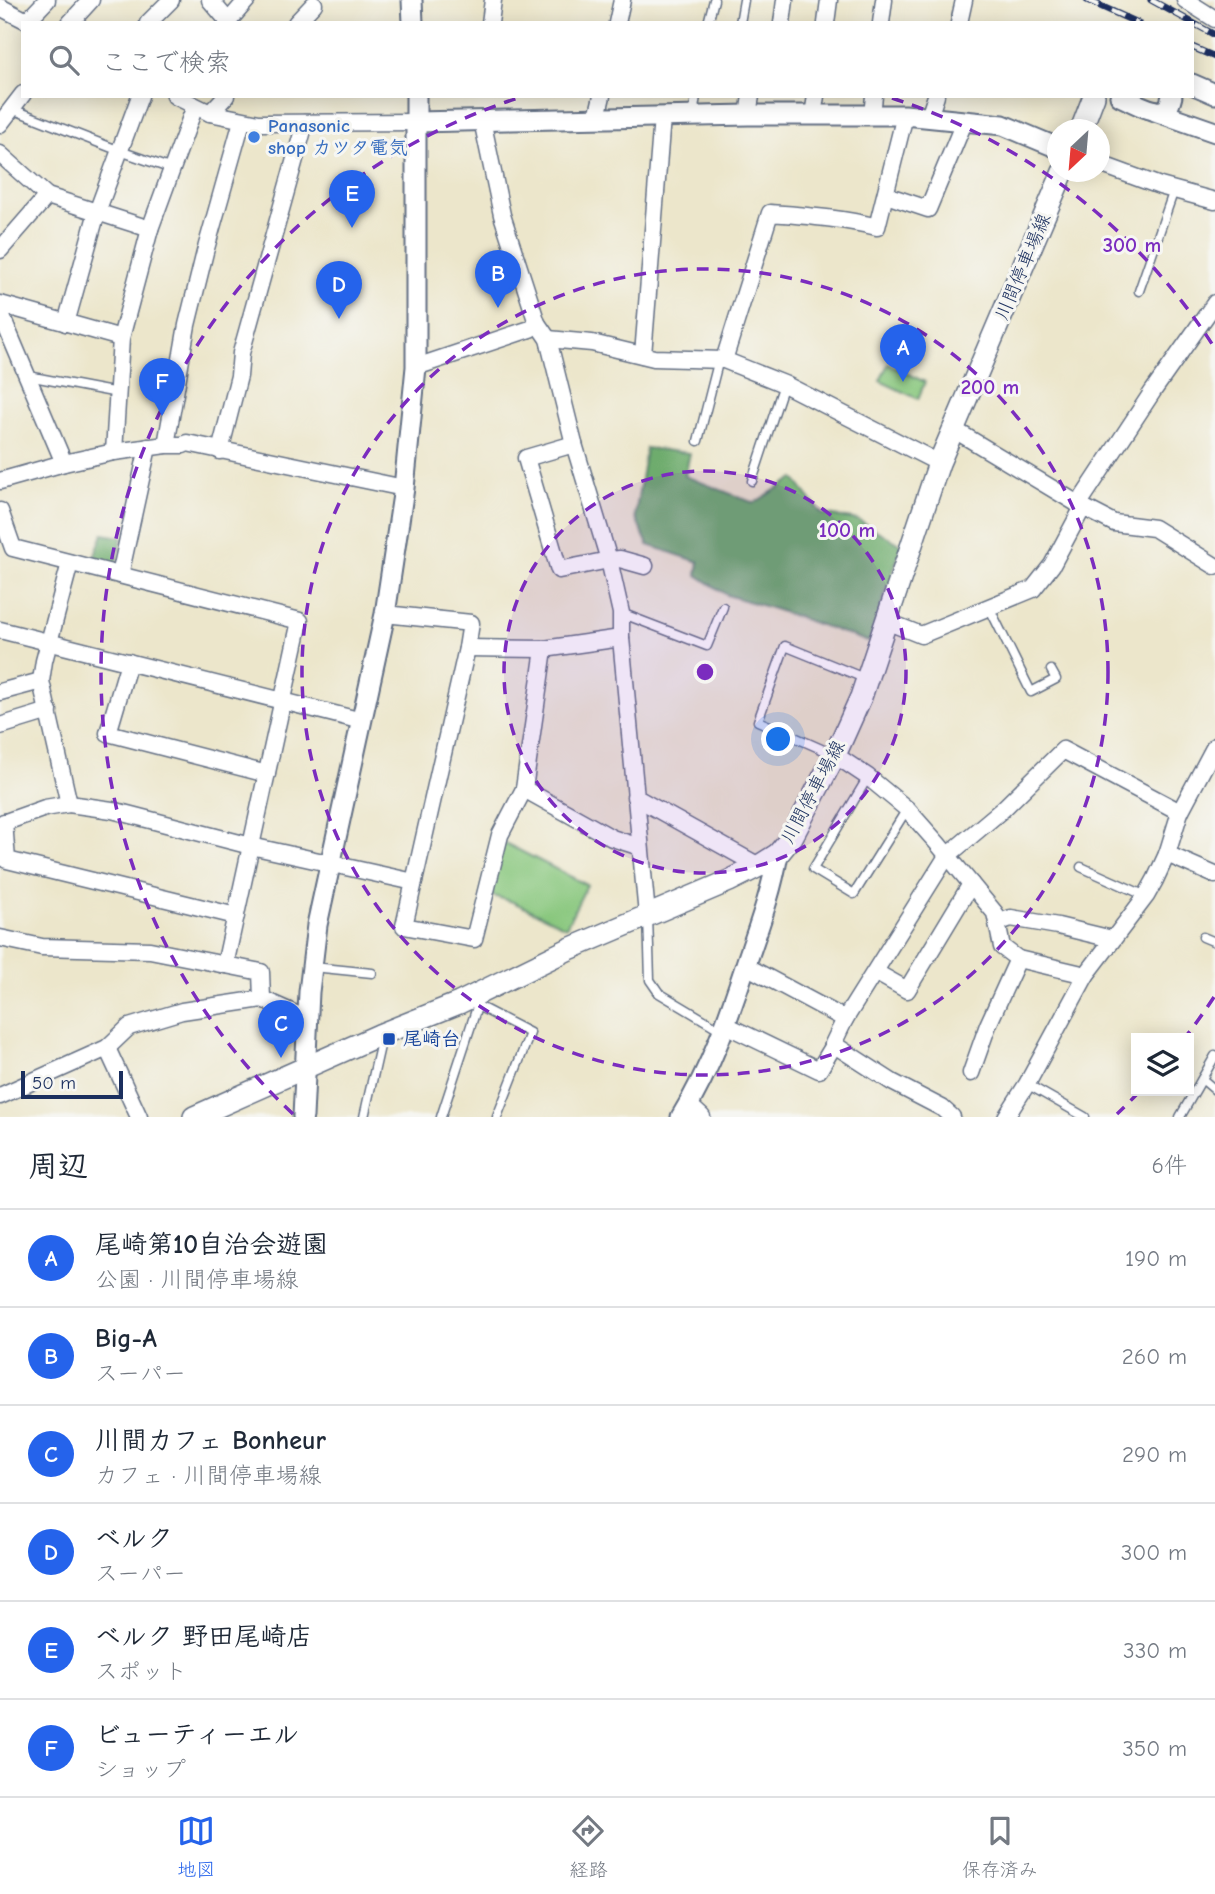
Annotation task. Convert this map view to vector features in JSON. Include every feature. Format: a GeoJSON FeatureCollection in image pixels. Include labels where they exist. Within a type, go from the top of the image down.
{"type":"FeatureCollection","features":[{"type":"Feature","properties":{"kind":"main road"},"geometry":{"type":"LineString","coordinates":[[1085,119],[1093,98]]}},
{"type":"Feature","properties":{"kind":"main road","name":"川間停車場線"},"geometry":{"type":"LineString","coordinates":[[194,1117],[379,1035],[480,999],[569,949],[759,866],[778,854],[792,837],[835,755],[861,697],[939,463],[1059,182]]}},
{"type":"Feature","properties":{"kind":"street"},"geometry":{"type":"LineString","coordinates":[[30,21],[47,0]]}},
{"type":"Feature","properties":{"kind":"street"},"geometry":{"type":"LineString","coordinates":[[72,21],[91,0]]}},
{"type":"Feature","properties":{"kind":"street"},"geometry":{"type":"LineString","coordinates":[[150,21],[171,0]]}},
{"type":"Feature","properties":{"kind":"street"},"geometry":{"type":"LineString","coordinates":[[210,0],[233,20],[247,0]]}},
{"type":"Feature","properties":{"kind":"street"},"geometry":{"type":"LineString","coordinates":[[412,0],[413,21]]}},
{"type":"Feature","properties":{"kind":"street"},"geometry":{"type":"LineString","coordinates":[[490,21],[493,0]]}},
{"type":"Feature","properties":{"kind":"street"},"geometry":{"type":"LineString","coordinates":[[617,21],[622,0]]}},
{"type":"Feature","properties":{"kind":"street"},"geometry":{"type":"LineString","coordinates":[[782,21],[785,0]]}},
{"type":"Feature","properties":{"kind":"street"},"geometry":{"type":"LineString","coordinates":[[826,21],[829,0]]}},
{"type":"Feature","properties":{"kind":"street"},"geometry":{"type":"LineString","coordinates":[[881,21],[884,0]]}},
{"type":"Feature","properties":{"kind":"street"},"geometry":{"type":"LineString","coordinates":[[959,21],[964,0]]}},
{"type":"Feature","properties":{"kind":"street"},"geometry":{"type":"LineString","coordinates":[[1187,0],[1215,19]]}},
{"type":"Feature","properties":{"kind":"street"},"geometry":{"type":"LineString","coordinates":[[298,21],[314,4]]}},
{"type":"Feature","properties":{"kind":"street"},"geometry":{"type":"LineString","coordinates":[[0,7],[27,21]]}},
{"type":"Feature","properties":{"kind":"street"},"geometry":{"type":"LineString","coordinates":[[1194,85],[1215,93]]}},
{"type":"Feature","properties":{"kind":"street"},"geometry":{"type":"LineString","coordinates":[[0,124],[21,97]]}},
{"type":"Feature","properties":{"kind":"street"},"geometry":{"type":"LineString","coordinates":[[66,323],[97,212],[139,98]]}},
{"type":"Feature","properties":{"kind":"street"},"geometry":{"type":"LineString","coordinates":[[179,98],[202,109],[242,121],[259,123],[662,117],[695,106],[873,106],[905,115],[1003,125],[1047,143]]}},
{"type":"Feature","properties":{"kind":"street"},"geometry":{"type":"LineString","coordinates":[[114,452],[121,338],[150,229],[172,169],[202,109],[222,98]]}},
{"type":"Feature","properties":{"kind":"street"},"geometry":{"type":"LineString","coordinates":[[303,1117],[307,1019],[317,925],[385,614],[404,488],[416,367],[416,98]]}},
{"type":"Feature","properties":{"kind":"street"},"geometry":{"type":"LineString","coordinates":[[597,117],[602,98]]}},
{"type":"Feature","properties":{"kind":"street"},"geometry":{"type":"LineString","coordinates":[[929,117],[935,98]]}},
{"type":"Feature","properties":{"kind":"street"},"geometry":{"type":"LineString","coordinates":[[1125,98],[1176,120],[1215,132]]}},
{"type":"Feature","properties":{"kind":"street"},"geometry":{"type":"LineString","coordinates":[[1154,111],[1167,108],[1171,98]]}},
{"type":"Feature","properties":{"kind":"street"},"geometry":{"type":"LineString","coordinates":[[722,360],[770,213],[829,218],[877,227],[905,115]]}},
{"type":"Feature","properties":{"kind":"street"},"geometry":{"type":"LineString","coordinates":[[643,355],[662,117]]}},
{"type":"Feature","properties":{"kind":"street"},"geometry":{"type":"LineString","coordinates":[[482,120],[502,215],[537,323],[548,339],[621,613],[635,797],[648,915]]}},
{"type":"Feature","properties":{"kind":"street"},"geometry":{"type":"LineString","coordinates":[[887,195],[928,209],[965,120]]}},
{"type":"Feature","properties":{"kind":"street"},"geometry":{"type":"LineString","coordinates":[[166,444],[187,325],[242,121]]}},
{"type":"Feature","properties":{"kind":"street"},"geometry":{"type":"LineString","coordinates":[[220,451],[239,376],[240,353],[305,123]]}},
{"type":"Feature","properties":{"kind":"street"},"geometry":{"type":"LineString","coordinates":[[0,154],[47,196],[150,229]]}},
{"type":"Feature","properties":{"kind":"street"},"geometry":{"type":"LineString","coordinates":[[1110,168],[1215,201]]}},
{"type":"Feature","properties":{"kind":"street"},"geometry":{"type":"LineString","coordinates":[[0,250],[47,196]]}},
{"type":"Feature","properties":{"kind":"street"},"geometry":{"type":"LineString","coordinates":[[886,621],[921,635],[1033,589],[1052,565],[1081,506],[1153,391],[1215,303]]}},
{"type":"Feature","properties":{"kind":"street"},"geometry":{"type":"LineString","coordinates":[[0,304],[121,338]]}},
{"type":"Feature","properties":{"kind":"street"},"geometry":{"type":"LineString","coordinates":[[0,312],[64,463]]}},
{"type":"Feature","properties":{"kind":"street"},"geometry":{"type":"LineString","coordinates":[[416,367],[530,329],[537,323]]}},
{"type":"Feature","properties":{"kind":"street"},"geometry":{"type":"LineString","coordinates":[[548,339],[592,343],[654,358],[722,360],[784,384],[939,463]]}},
{"type":"Feature","properties":{"kind":"street"},"geometry":{"type":"LineString","coordinates":[[953,429],[1081,506],[1114,523],[1154,528],[1215,566]]}},
{"type":"Feature","properties":{"kind":"street"},"geometry":{"type":"LineString","coordinates":[[0,481],[114,452],[187,443],[404,488]]}},
{"type":"Feature","properties":{"kind":"street"},"geometry":{"type":"LineString","coordinates":[[574,444],[526,458],[559,570],[620,559],[645,566]]}},
{"type":"Feature","properties":{"kind":"street"},"geometry":{"type":"LineString","coordinates":[[120,575],[148,447]]}},
{"type":"Feature","properties":{"kind":"street"},"geometry":{"type":"LineString","coordinates":[[0,511],[13,548],[300,621],[225,965]]}},
{"type":"Feature","properties":{"kind":"street"},"geometry":{"type":"LineString","coordinates":[[69,804],[41,681],[70,563]]}},
{"type":"Feature","properties":{"kind":"street"},"geometry":{"type":"LineString","coordinates":[[385,614],[471,623],[404,926],[474,939],[499,835],[524,789],[544,649]]}},
{"type":"Feature","properties":{"kind":"street"},"geometry":{"type":"LineString","coordinates":[[0,630],[362,721]]}},
{"type":"Feature","properties":{"kind":"street"},"geometry":{"type":"LineString","coordinates":[[467,649],[544,649],[621,638]]}},
{"type":"Feature","properties":{"kind":"street"},"geometry":{"type":"LineString","coordinates":[[129,662],[108,733],[267,774]]}},
{"type":"Feature","properties":{"kind":"street"},"geometry":{"type":"LineString","coordinates":[[0,692],[41,681]]}},
{"type":"Feature","properties":{"kind":"street"},"geometry":{"type":"LineString","coordinates":[[0,726],[49,711]]}},
{"type":"Feature","properties":{"kind":"street"},"geometry":{"type":"LineString","coordinates":[[725,1029],[819,1070],[845,1019],[947,856],[1003,809],[1063,750],[1180,812]]}},
{"type":"Feature","properties":{"kind":"street"},"geometry":{"type":"LineString","coordinates":[[835,755],[868,777],[907,809],[995,913],[1002,947],[1018,959],[1086,975]]}},
{"type":"Feature","properties":{"kind":"street"},"geometry":{"type":"LineString","coordinates":[[1006,1117],[1086,975],[1146,896],[1167,854],[1180,812],[1213,757]]}},
{"type":"Feature","properties":{"kind":"street"},"geometry":{"type":"LineString","coordinates":[[524,789],[612,838],[640,847]]}},
{"type":"Feature","properties":{"kind":"street"},"geometry":{"type":"LineString","coordinates":[[635,797],[759,866]]}},
{"type":"Feature","properties":{"kind":"street"},"geometry":{"type":"LineString","coordinates":[[236,916],[7,860],[2,823],[46,808],[69,804],[112,810],[251,846],[414,882]]}},
{"type":"Feature","properties":{"kind":"street"},"geometry":{"type":"LineString","coordinates":[[690,1113],[725,1029],[774,881],[778,854]]}},
{"type":"Feature","properties":{"kind":"street"},"geometry":{"type":"LineString","coordinates":[[1167,854],[1215,874]]}},
{"type":"Feature","properties":{"kind":"street"},"geometry":{"type":"LineString","coordinates":[[875,972],[907,990],[971,884]]}},
{"type":"Feature","properties":{"kind":"street"},"geometry":{"type":"LineString","coordinates":[[997,923],[1011,918],[1112,939]]}},
{"type":"Feature","properties":{"kind":"street"},"geometry":{"type":"LineString","coordinates":[[0,938],[43,947],[150,950],[261,972],[262,999]]}},
{"type":"Feature","properties":{"kind":"street"},"geometry":{"type":"LineString","coordinates":[[971,1073],[988,1025],[1018,959]]}},
{"type":"Feature","properties":{"kind":"street"},"geometry":{"type":"LineString","coordinates":[[746,966],[845,1019]]}},
{"type":"Feature","properties":{"kind":"street"},"geometry":{"type":"LineString","coordinates":[[0,1096],[107,1048],[129,1027],[182,1011],[262,999],[307,1019]]}},
{"type":"Feature","properties":{"kind":"street"},"geometry":{"type":"LineString","coordinates":[[834,1045],[892,1082],[942,1108],[950,1116]]}},
{"type":"Feature","properties":{"kind":"street"},"geometry":{"type":"LineString","coordinates":[[107,1048],[139,1117]]}},
{"type":"Feature","properties":{"kind":"lane"},"geometry":{"type":"LineString","coordinates":[[709,21],[714,0]]}},
{"type":"Feature","properties":{"kind":"lane"},"geometry":{"type":"LineString","coordinates":[[740,21],[744,0]]}},
{"type":"Feature","properties":{"kind":"lane"},"geometry":{"type":"LineString","coordinates":[[12,109],[172,169]]}},
{"type":"Feature","properties":{"kind":"lane"},"geometry":{"type":"LineString","coordinates":[[1139,291],[1174,190]]}},
{"type":"Feature","properties":{"kind":"lane"},"geometry":{"type":"LineString","coordinates":[[698,441],[722,360]]}},
{"type":"Feature","properties":{"kind":"lane"},"geometry":{"type":"LineString","coordinates":[[27,376],[118,393]]}},
{"type":"Feature","properties":{"kind":"lane"},"geometry":{"type":"LineString","coordinates":[[752,481],[784,384]]}},
{"type":"Feature","properties":{"kind":"lane"},"geometry":{"type":"LineString","coordinates":[[621,613],[706,646],[723,607]]}},
{"type":"Feature","properties":{"kind":"lane"},"geometry":{"type":"LineString","coordinates":[[989,607],[1031,692],[1056,679],[1052,670]]}},
{"type":"Feature","properties":{"kind":"lane"},"geometry":{"type":"LineString","coordinates":[[835,755],[758,721],[785,646],[866,679]]}},
{"type":"Feature","properties":{"kind":"lane"},"geometry":{"type":"LineString","coordinates":[[868,777],[813,869],[854,894],[907,809]]}},
{"type":"Feature","properties":{"kind":"lane"},"geometry":{"type":"LineString","coordinates":[[1081,867],[1146,896]]}},
{"type":"Feature","properties":{"kind":"lane"},"geometry":{"type":"LineString","coordinates":[[648,915],[650,980],[659,993],[725,1029]]}},
{"type":"Feature","properties":{"kind":"lane"},"geometry":{"type":"LineString","coordinates":[[1203,937],[1215,942]]}},
{"type":"Feature","properties":{"kind":"lane"},"geometry":{"type":"LineString","coordinates":[[312,967],[372,973]]}},
{"type":"Feature","properties":{"kind":"lane"},"geometry":{"type":"LineString","coordinates":[[441,1117],[480,999],[530,1033],[497,1117]]}},
{"type":"Feature","properties":{"kind":"lane"},"geometry":{"type":"LineString","coordinates":[[364,1117],[380,1046],[379,1035]]}},
{"type":"Feature","properties":{"kind":"lane"},"geometry":{"type":"LineString","coordinates":[[1180,1117],[1215,1056]]}},
{"type":"Feature","properties":{"kind":"lane"},"geometry":{"type":"LineString","coordinates":[[1202,1079],[1215,1090]]}},
{"type":"Feature","properties":{"kind":"lane"},"geometry":{"type":"LineString","coordinates":[[1027,1084],[1086,1117]]}},
{"type":"Feature","properties":{"kind":"green space"},"geometry":{"type":"Polygon","coordinates":[[[888,364],[925,382],[918,399],[880,381],[888,364]]]}},
{"type":"Feature","properties":{"kind":"green space"},"geometry":{"type":"Polygon","coordinates":[[[646,448],[690,453],[685,476],[754,503],[794,478],[822,514],[858,520],[902,545],[869,642],[727,595],[697,575],[699,562],[648,545],[635,516],[646,448]]]}},
{"type":"Feature","properties":{"kind":"green space"},"geometry":{"type":"Polygon","coordinates":[[[103,534],[122,537],[115,566],[93,560],[103,534]]]}},
{"type":"Feature","properties":{"kind":"green space"},"geometry":{"type":"Polygon","coordinates":[[[503,842],[587,885],[566,927],[513,902],[490,895],[503,842]]]}},
{"type":"Feature","properties":{"kind":"railway"},"geometry":{"type":"LineString","coordinates":[[1087,0],[1134,21]]}},
{"type":"Feature","properties":{"kind":"railway"},"geometry":{"type":"LineString","coordinates":[[1151,0],[1189,21]]}},
{"type":"Feature","properties":{"kind":"railway"},"geometry":{"type":"LineString","coordinates":[[1194,24],[1215,35]]}},
{"type":"Feature","properties":{"kind":"railway"},"geometry":{"type":"LineString","coordinates":[[1194,48],[1215,57]]}},
{"type":"Feature","properties":{"kind":"place","name":"Panasonic shop カツタ電気"},"geometry":{"type":"Point","coordinates":[254,137]}},
{"type":"Feature","properties":{"kind":"place","name":"ベルク 野田尾崎店"},"geometry":{"type":"Point","coordinates":[352,228]}},
{"type":"Feature","properties":{"kind":"place","name":"Big-A"},"geometry":{"type":"Point","coordinates":[498,308]}},
{"type":"Feature","properties":{"kind":"place","name":"ベルク"},"geometry":{"type":"Point","coordinates":[339,319]}},
{"type":"Feature","properties":{"kind":"place","name":"尾崎第10自治会遊園"},"geometry":{"type":"Point","coordinates":[903,382]}},
{"type":"Feature","properties":{"kind":"place","name":"ビューティーエル"},"geometry":{"type":"Point","coordinates":[162,416]}},
{"type":"Feature","properties":{"kind":"place","name":"尾崎台"},"geometry":{"type":"Point","coordinates":[389,1039]}},
{"type":"Feature","properties":{"kind":"place","name":"川間カフェ Bonheur"},"geometry":{"type":"Point","coordinates":[281,1058]}}]}
